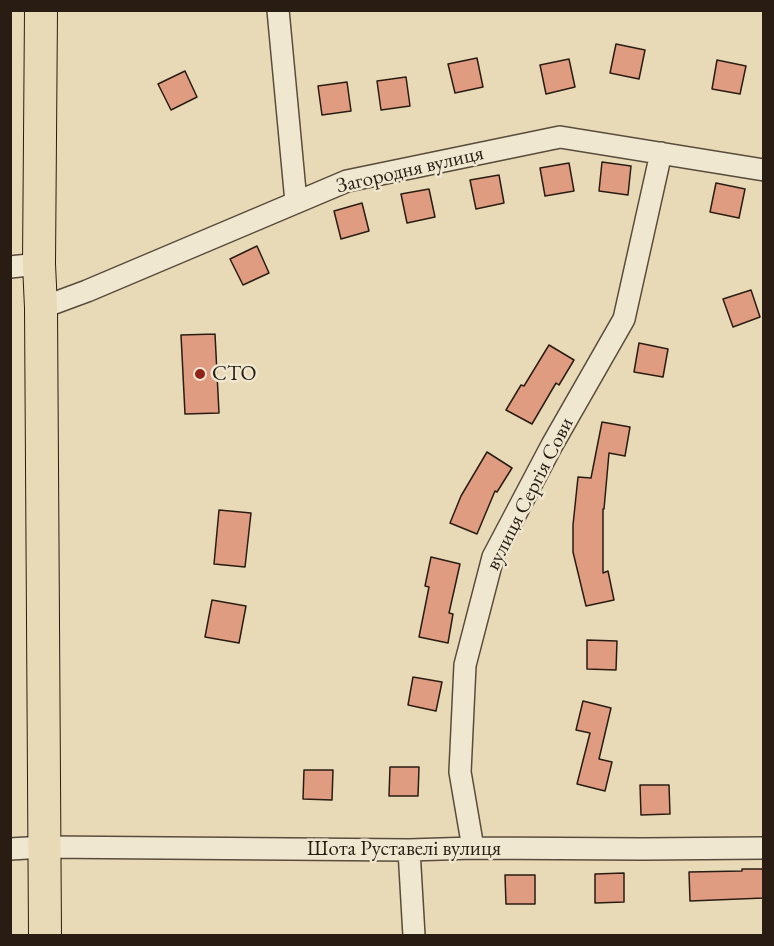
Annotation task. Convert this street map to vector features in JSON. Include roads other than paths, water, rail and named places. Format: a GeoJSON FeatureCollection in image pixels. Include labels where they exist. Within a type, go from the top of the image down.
{"type":"FeatureCollection","features":[{"type":"Feature","properties":{"kind":"highway"},"geometry":{"type":"LineString","coordinates":[[45,936],[41,308],[25,266],[46,12]]}},
{"type":"Feature","properties":{"kind":"street"},"geometry":{"type":"LineString","coordinates":[[278,10],[296,202]]}},
{"type":"Feature","properties":{"kind":"street","name":"Загородня вулиця"},"geometry":{"type":"LineString","coordinates":[[41,308],[87,291],[347,181],[560,137],[764,170]]}},
{"type":"Feature","properties":{"kind":"street","name":"вулиця Сергія Сови"},"geometry":{"type":"LineString","coordinates":[[473,848],[460,772],[465,665],[493,557],[552,445],[624,319],[661,153]]}},
{"type":"Feature","properties":{"kind":"street","name":"Шота Руставелі вулиця"},"geometry":{"type":"LineString","coordinates":[[10,849],[45,847],[408,850],[764,848]]}},
{"type":"Feature","properties":{"kind":"street"},"geometry":{"type":"LineString","coordinates":[[408,850],[414,936]]}},
{"type":"Feature","properties":{"kind":"place","name":"СТО"},"geometry":{"type":"Point","coordinates":[200,374]}}]}
